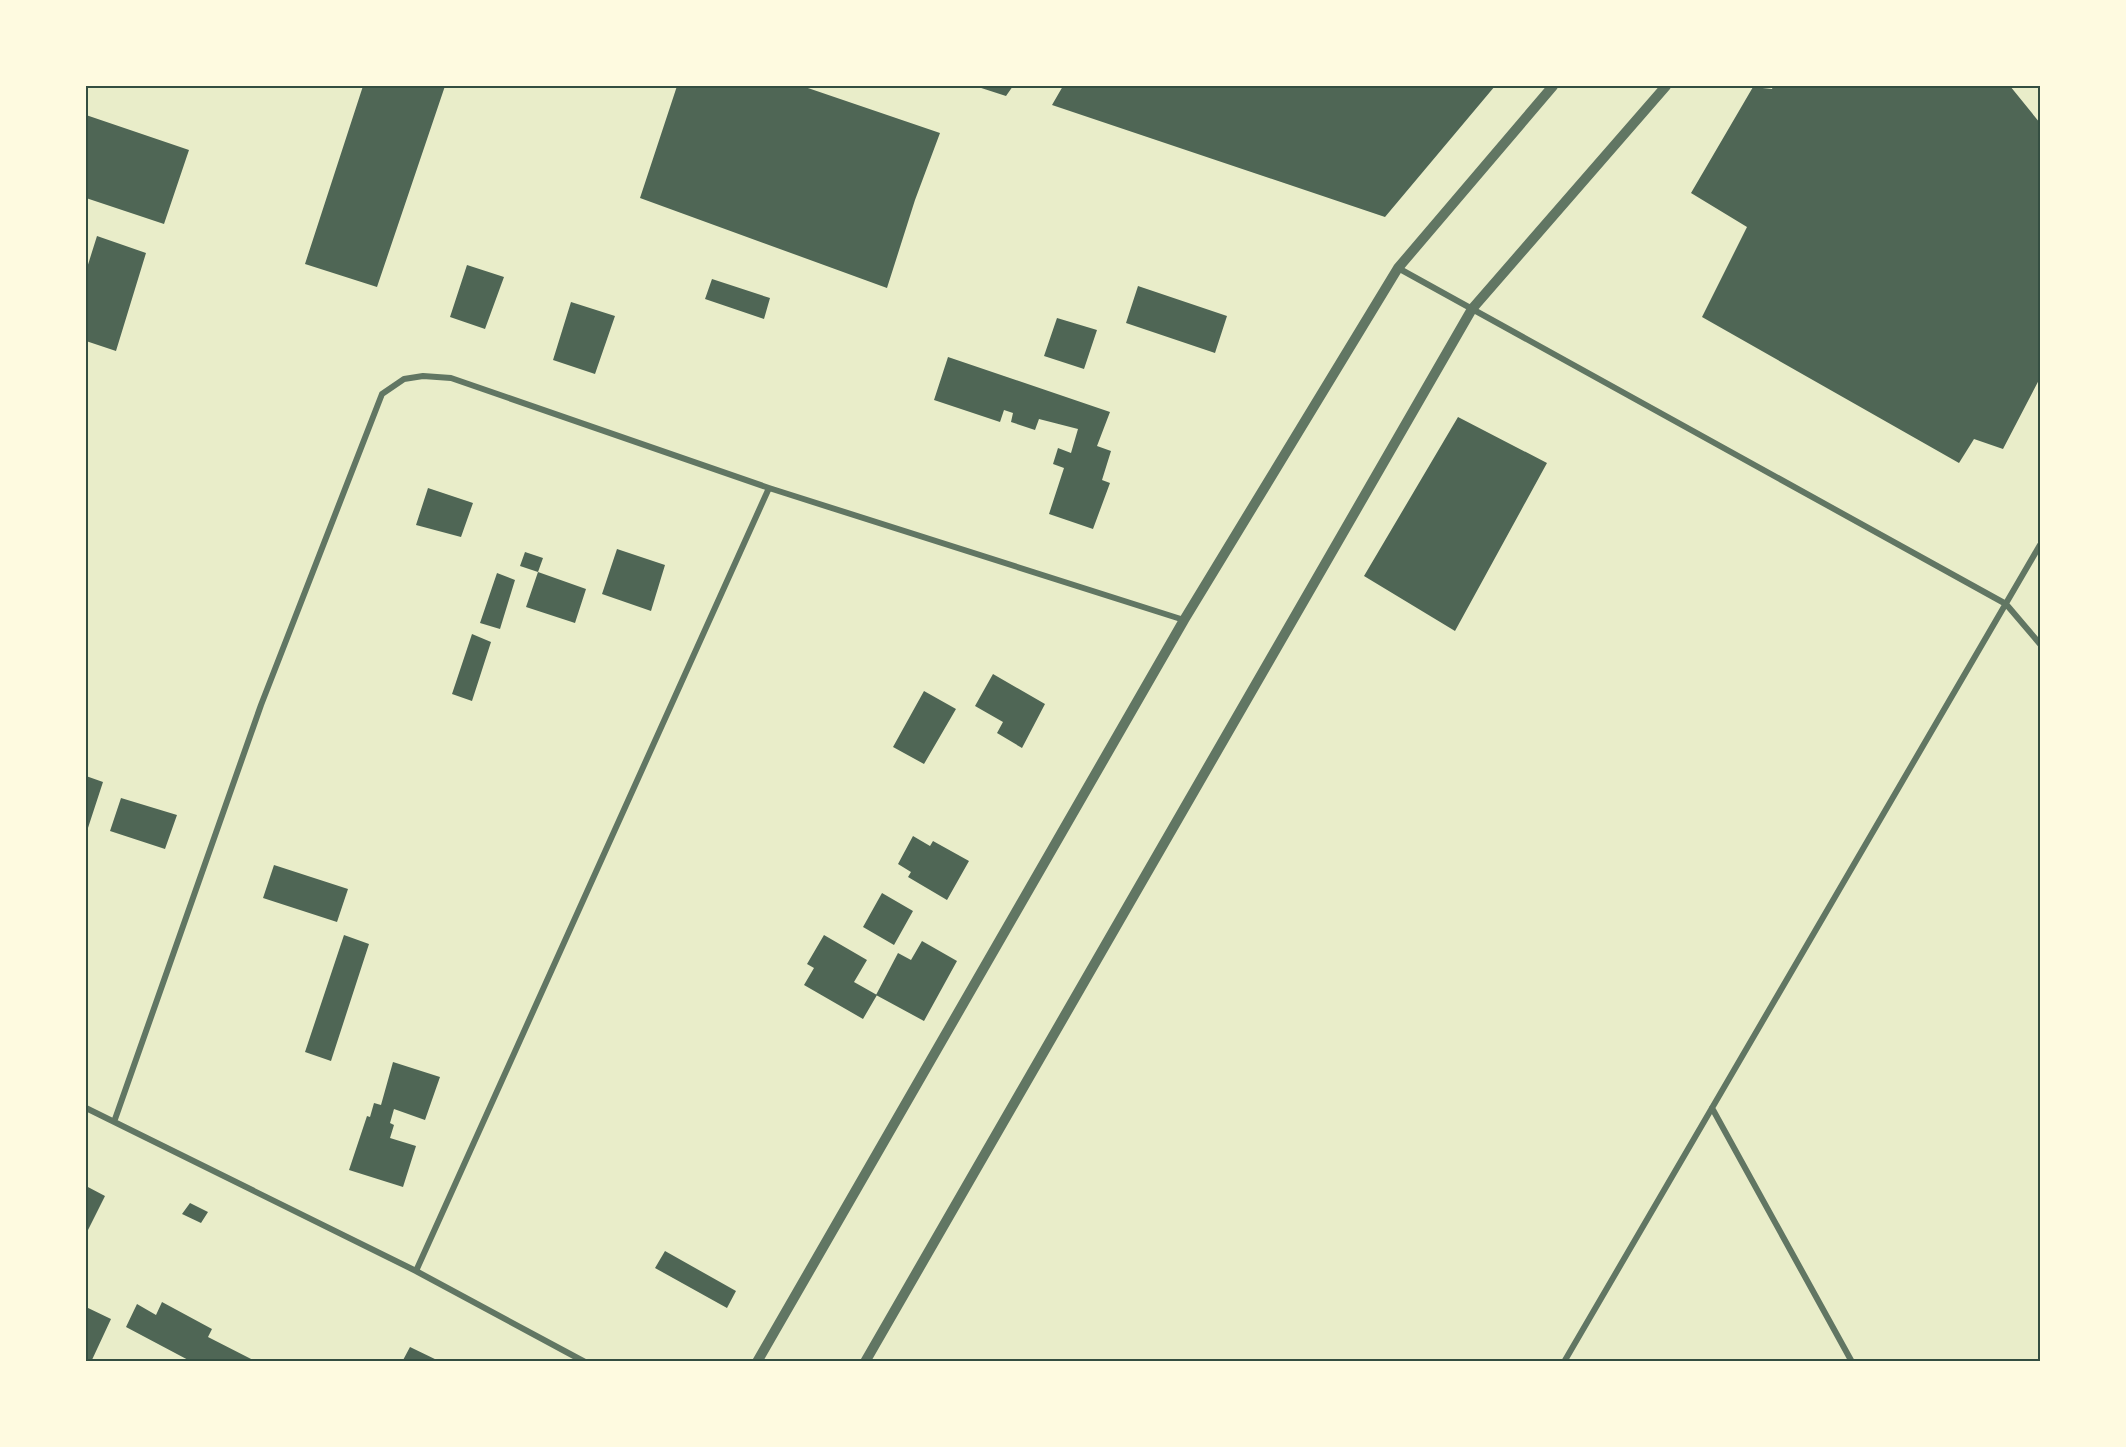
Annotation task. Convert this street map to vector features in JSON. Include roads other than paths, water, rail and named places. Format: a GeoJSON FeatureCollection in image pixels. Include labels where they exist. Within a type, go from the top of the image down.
{"type":"FeatureCollection","features":[{"type":"Feature","properties":{"kind":"street"},"geometry":{"type":"LineString","coordinates":[[757,1362],[1184,620],[1398,268],[1553,86]]}},
{"type":"Feature","properties":{"kind":"street"},"geometry":{"type":"LineString","coordinates":[[865,1362],[1472,309],[1666,86]]}},
{"type":"Feature","properties":{"kind":"street"},"geometry":{"type":"LineString","coordinates":[[1398,268],[2006,604],[2040,644]]}},
{"type":"Feature","properties":{"kind":"street"},"geometry":{"type":"LineString","coordinates":[[114,1122],[261,705],[382,394],[404,380],[423,376],[451,378],[769,488],[1184,620]]}},
{"type":"Feature","properties":{"kind":"street"},"geometry":{"type":"LineString","coordinates":[[416,1271],[769,488]]}},
{"type":"Feature","properties":{"kind":"street"},"geometry":{"type":"LineString","coordinates":[[1564,1362],[2040,545]]}},
{"type":"Feature","properties":{"kind":"street"},"geometry":{"type":"LineString","coordinates":[[86,1108],[416,1271],[585,1362]]}},
{"type":"Feature","properties":{"kind":"street"},"geometry":{"type":"LineString","coordinates":[[1712,1108],[1852,1362]]}}]}
